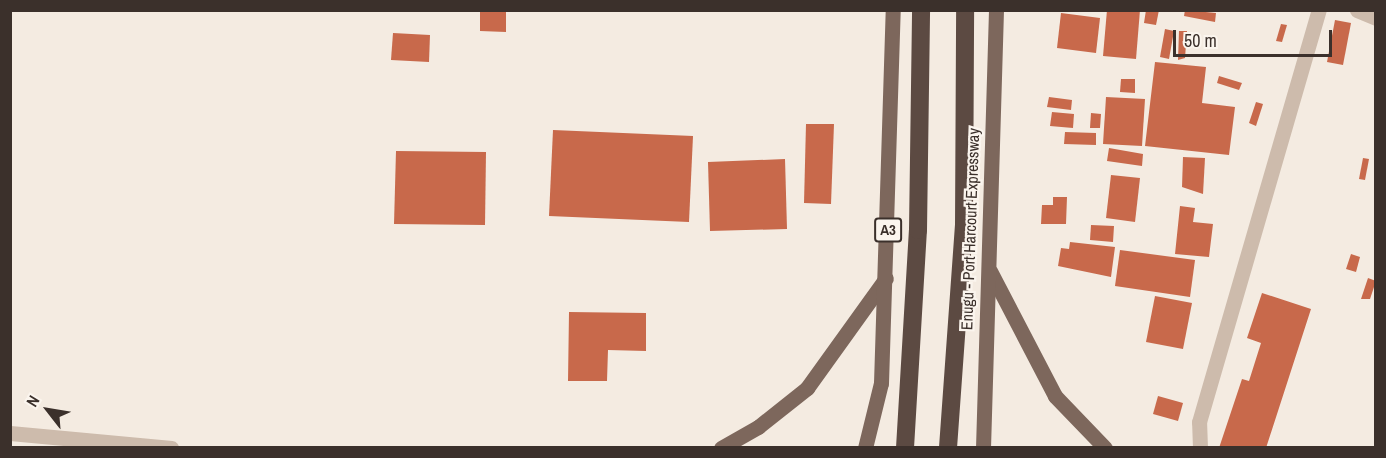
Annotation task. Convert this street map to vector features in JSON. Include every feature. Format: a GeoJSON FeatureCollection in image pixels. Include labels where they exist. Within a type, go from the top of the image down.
{"type":"FeatureCollection","features":[{"type":"Feature","properties":{"kind":"highway","name":"A3"},"geometry":{"type":"LineString","coordinates":[[905,440],[918,230],[921,10]]}},
{"type":"Feature","properties":{"kind":"highway","name":"Enugu - Port Harcourt Expressway"},"geometry":{"type":"LineString","coordinates":[[948,444],[964,225],[965,10]]}},
{"type":"Feature","properties":{"kind":"main road","name":"Enugu - Port Harcourt Expressway"},"geometry":{"type":"LineString","coordinates":[[983,447],[996,10]]}},
{"type":"Feature","properties":{"kind":"main road","name":"A3"},"geometry":{"type":"LineString","coordinates":[[865,447],[881,383],[886,278],[890,12]]}},
{"type":"Feature","properties":{"kind":"main road"},"geometry":{"type":"LineString","coordinates":[[990,269],[1055,396],[1105,447]]}},
{"type":"Feature","properties":{"kind":"main road"},"geometry":{"type":"LineString","coordinates":[[721,447],[759,427],[807,388],[886,278]]}},
{"type":"Feature","properties":{"kind":"street"},"geometry":{"type":"LineString","coordinates":[[1200,447],[1199,422],[1319,10]]}},
{"type":"Feature","properties":{"kind":"street"},"geometry":{"type":"LineString","coordinates":[[1357,10],[1376,18]]}},
{"type":"Feature","properties":{"kind":"street"},"geometry":{"type":"LineString","coordinates":[[10,433],[171,447]]}},
{"type":"Feature","properties":{"kind":"building"},"geometry":{"type":"Polygon","coordinates":[[[1107,10],[1140,10],[1136,59],[1103,56],[1107,10]]]}},
{"type":"Feature","properties":{"kind":"building"},"geometry":{"type":"Polygon","coordinates":[[[1146,10],[1159,10],[1156,25],[1144,23],[1146,10]]]}},
{"type":"Feature","properties":{"kind":"building"},"geometry":{"type":"Polygon","coordinates":[[[1185,10],[1216,13],[1215,22],[1184,16],[1185,10]]]}},
{"type":"Feature","properties":{"kind":"building"},"geometry":{"type":"Polygon","coordinates":[[[480,12],[506,12],[506,32],[480,31],[480,12]]]}},
{"type":"Feature","properties":{"kind":"building"},"geometry":{"type":"Polygon","coordinates":[[[1061,13],[1100,18],[1096,53],[1057,48],[1061,13]]]}},
{"type":"Feature","properties":{"kind":"building"},"geometry":{"type":"Polygon","coordinates":[[[1335,20],[1351,23],[1343,65],[1327,62],[1335,20]]]}},
{"type":"Feature","properties":{"kind":"building"},"geometry":{"type":"Polygon","coordinates":[[[1281,24],[1287,25],[1282,42],[1276,41],[1281,24]]]}},
{"type":"Feature","properties":{"kind":"building"},"geometry":{"type":"Polygon","coordinates":[[[1165,29],[1174,31],[1169,59],[1160,57],[1165,29]]]}},
{"type":"Feature","properties":{"kind":"building"},"geometry":{"type":"Polygon","coordinates":[[[1179,31],[1187,31],[1185,58],[1178,60],[1179,31]]]}},
{"type":"Feature","properties":{"kind":"building"},"geometry":{"type":"Polygon","coordinates":[[[393,33],[430,35],[429,62],[391,60],[393,33]]]}},
{"type":"Feature","properties":{"kind":"building"},"geometry":{"type":"Polygon","coordinates":[[[1155,62],[1206,67],[1202,103],[1235,107],[1229,155],[1145,146],[1155,62]]]}},
{"type":"Feature","properties":{"kind":"building"},"geometry":{"type":"Polygon","coordinates":[[[1219,76],[1242,83],[1239,90],[1217,83],[1219,76]]]}},
{"type":"Feature","properties":{"kind":"building"},"geometry":{"type":"Polygon","coordinates":[[[1121,79],[1135,79],[1135,93],[1120,92],[1121,79]]]}},
{"type":"Feature","properties":{"kind":"building"},"geometry":{"type":"Polygon","coordinates":[[[1049,97],[1072,100],[1071,110],[1047,107],[1049,97]]]}},
{"type":"Feature","properties":{"kind":"building"},"geometry":{"type":"Polygon","coordinates":[[[1106,97],[1145,99],[1142,146],[1103,144],[1106,97]]]}},
{"type":"Feature","properties":{"kind":"building"},"geometry":{"type":"Polygon","coordinates":[[[1256,102],[1263,104],[1256,126],[1249,123],[1256,102]]]}},
{"type":"Feature","properties":{"kind":"building"},"geometry":{"type":"Polygon","coordinates":[[[1052,112],[1074,114],[1073,128],[1050,126],[1052,112]]]}},
{"type":"Feature","properties":{"kind":"building"},"geometry":{"type":"Polygon","coordinates":[[[1091,113],[1101,114],[1100,128],[1090,128],[1091,113]]]}},
{"type":"Feature","properties":{"kind":"building"},"geometry":{"type":"Polygon","coordinates":[[[806,124],[834,124],[831,204],[804,203],[806,124]]]}},
{"type":"Feature","properties":{"kind":"building"},"geometry":{"type":"Polygon","coordinates":[[[553,130],[693,136],[689,222],[549,216],[553,130]]]}},
{"type":"Feature","properties":{"kind":"building"},"geometry":{"type":"Polygon","coordinates":[[[1065,132],[1096,133],[1096,145],[1064,144],[1065,132]]]}},
{"type":"Feature","properties":{"kind":"building"},"geometry":{"type":"Polygon","coordinates":[[[1109,148],[1143,154],[1142,166],[1107,161],[1109,148]]]}},
{"type":"Feature","properties":{"kind":"building"},"geometry":{"type":"Polygon","coordinates":[[[396,151],[486,152],[485,225],[394,224],[396,151]]]}},
{"type":"Feature","properties":{"kind":"building"},"geometry":{"type":"Polygon","coordinates":[[[1183,157],[1205,158],[1203,194],[1182,187],[1183,157]]]}},
{"type":"Feature","properties":{"kind":"building"},"geometry":{"type":"Polygon","coordinates":[[[1363,158],[1369,159],[1365,180],[1359,179],[1363,158]]]}},
{"type":"Feature","properties":{"kind":"building"},"geometry":{"type":"Polygon","coordinates":[[[785,159],[787,229],[710,231],[708,162],[785,159]]]}},
{"type":"Feature","properties":{"kind":"building"},"geometry":{"type":"Polygon","coordinates":[[[1111,175],[1140,178],[1135,222],[1106,218],[1111,175]]]}},
{"type":"Feature","properties":{"kind":"building"},"geometry":{"type":"Polygon","coordinates":[[[1053,197],[1067,197],[1066,224],[1041,224],[1042,205],[1053,205],[1053,197]]]}},
{"type":"Feature","properties":{"kind":"building"},"geometry":{"type":"Polygon","coordinates":[[[1180,206],[1195,208],[1193,222],[1213,224],[1209,257],[1175,254],[1180,206]]]}},
{"type":"Feature","properties":{"kind":"building"},"geometry":{"type":"Polygon","coordinates":[[[1091,225],[1114,226],[1113,242],[1090,240],[1091,225]]]}},
{"type":"Feature","properties":{"kind":"building"},"geometry":{"type":"Polygon","coordinates":[[[1070,242],[1115,247],[1111,277],[1058,266],[1061,248],[1069,249],[1070,242]]]}},
{"type":"Feature","properties":{"kind":"building"},"geometry":{"type":"Polygon","coordinates":[[[1120,250],[1195,260],[1190,297],[1115,286],[1120,250]]]}},
{"type":"Feature","properties":{"kind":"building"},"geometry":{"type":"Polygon","coordinates":[[[1351,254],[1360,257],[1356,272],[1346,269],[1351,254]]]}},
{"type":"Feature","properties":{"kind":"building"},"geometry":{"type":"Polygon","coordinates":[[[1368,278],[1376,281],[1370,299],[1361,299],[1368,278]]]}},
{"type":"Feature","properties":{"kind":"building"},"geometry":{"type":"Polygon","coordinates":[[[1262,293],[1311,309],[1266,448],[1219,448],[1242,379],[1249,381],[1261,343],[1247,338],[1262,293]]]}},
{"type":"Feature","properties":{"kind":"building"},"geometry":{"type":"Polygon","coordinates":[[[1155,296],[1192,303],[1183,349],[1146,342],[1155,296]]]}},
{"type":"Feature","properties":{"kind":"building"},"geometry":{"type":"Polygon","coordinates":[[[569,312],[646,313],[646,351],[608,350],[607,381],[568,381],[569,312]]]}},
{"type":"Feature","properties":{"kind":"building"},"geometry":{"type":"Polygon","coordinates":[[[1158,396],[1183,403],[1178,421],[1153,414],[1158,396]]]}}]}
